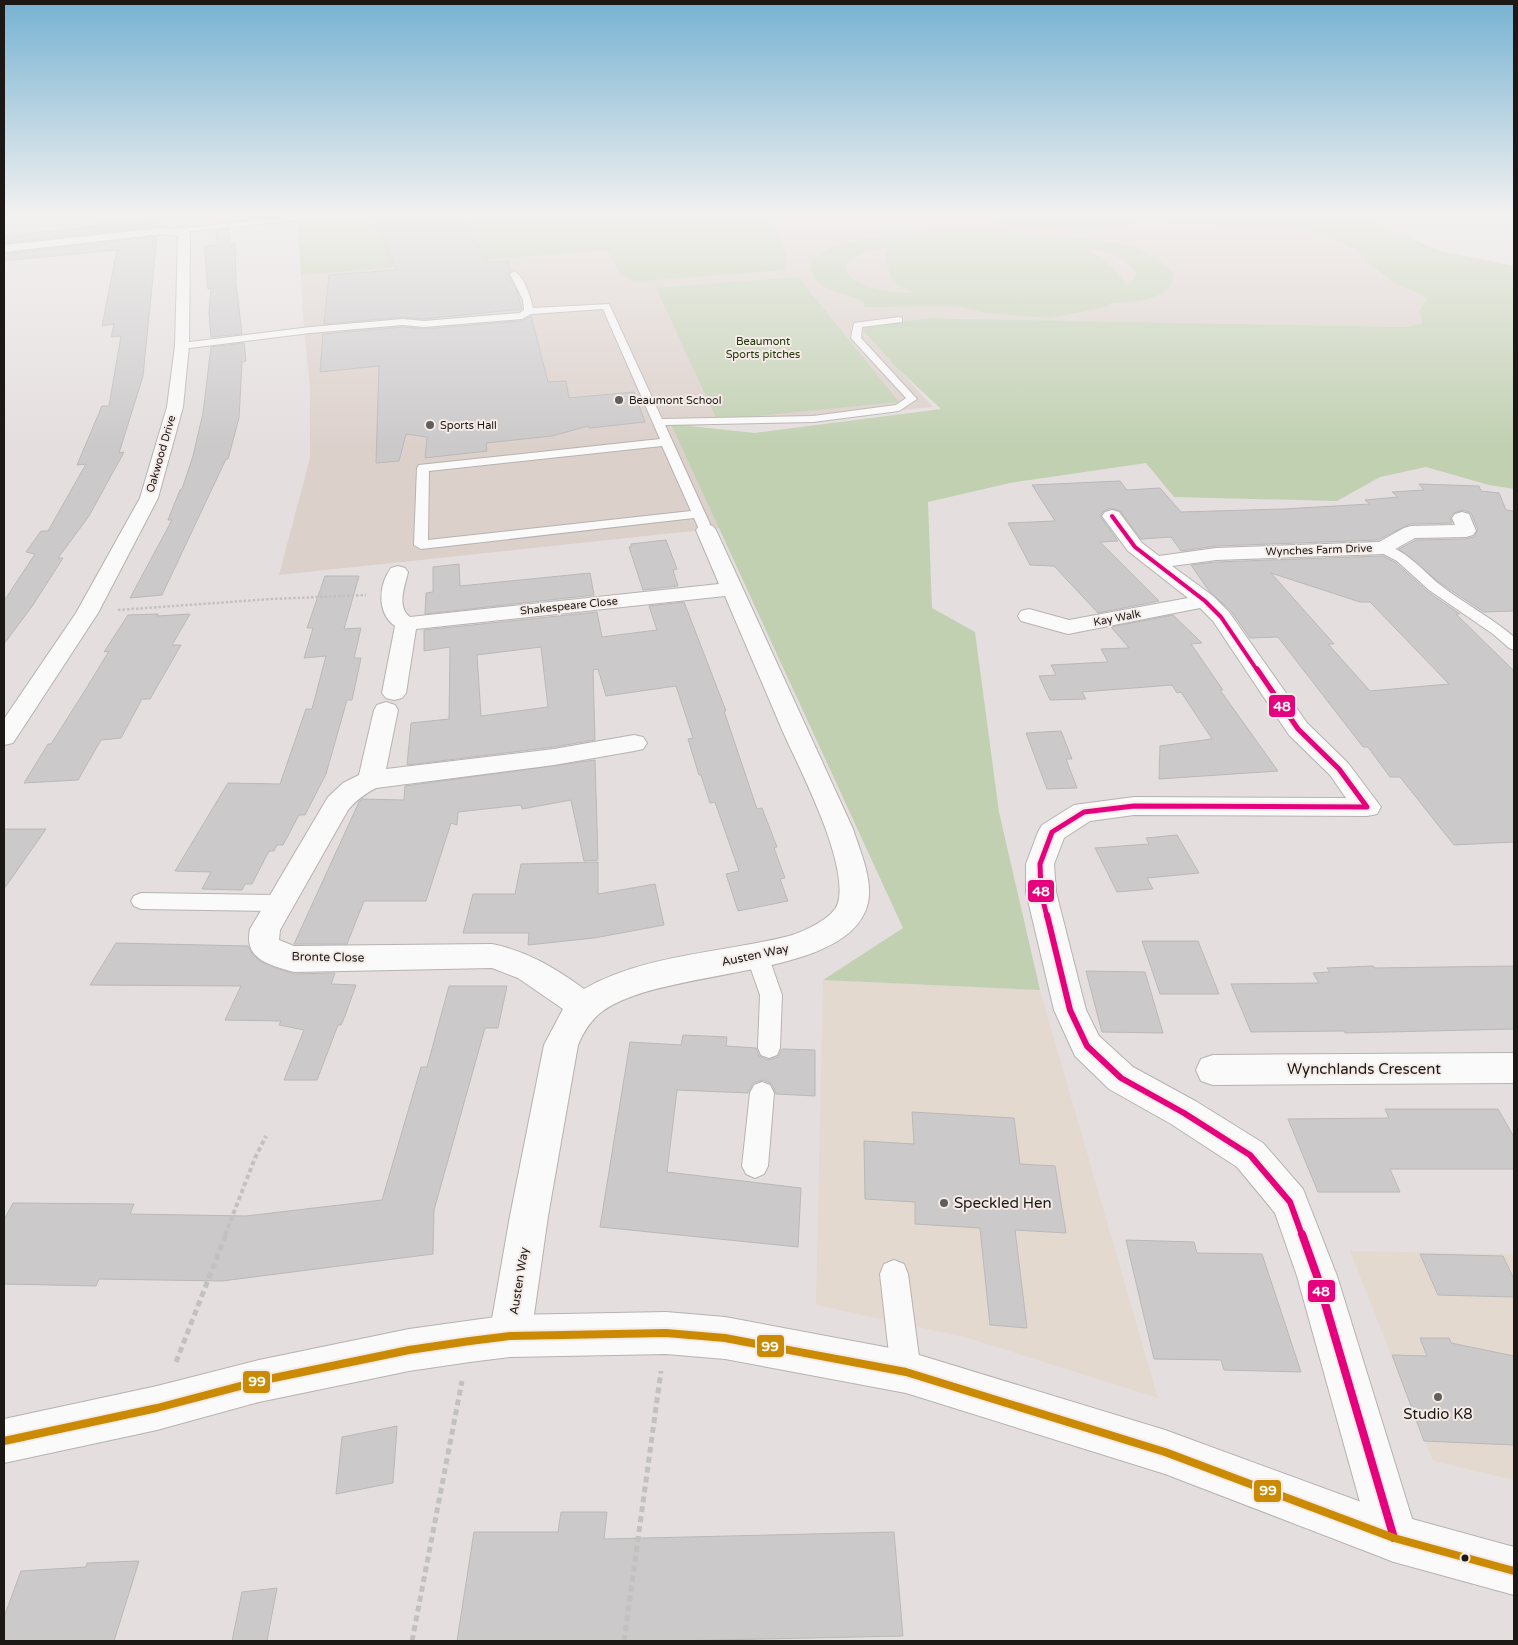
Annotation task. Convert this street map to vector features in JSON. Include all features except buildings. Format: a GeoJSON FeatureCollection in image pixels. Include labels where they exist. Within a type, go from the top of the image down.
{"type":"FeatureCollection","features":[{"type":"Feature","properties":{"kind":"street","name":"Oakwood Drive"},"geometry":{"type":"LineString","coordinates":[[4,737],[87,613],[149,498],[175,406],[182,346],[183,292]]}},
{"type":"Feature","properties":{"kind":"street"},"geometry":{"type":"LineString","coordinates":[[1112,516],[1135,547],[1205,601],[1221,617],[1298,730],[1339,770],[1367,807],[1134,806],[1084,812],[1052,832],[1040,864],[1041,892],[1070,1010],[1086,1046],[1121,1078],[1184,1113],[1250,1155],[1290,1202],[1317,1276],[1394,1538]]}},
{"type":"Feature","properties":{"kind":"street","name":"Wynches Farm Drive"},"geometry":{"type":"LineString","coordinates":[[1156,562],[1216,554],[1382,548],[1411,532],[1466,531],[1462,518]]}},
{"type":"Feature","properties":{"kind":"street","name":"Austen Way"},"geometry":{"type":"LineString","coordinates":[[490,1338],[529,1216],[561,1045],[572,1021],[585,1007],[600,996],[621,985],[645,978],[794,947],[832,931],[848,916],[853,906],[854,893],[849,859],[838,829],[702,522]]}},
{"type":"Feature","properties":{"kind":"street"},"geometry":{"type":"LineString","coordinates":[[371,780],[406,624],[397,619],[393,613],[392,594],[398,572]]}},
{"type":"Feature","properties":{"kind":"street","name":"Shakespeare Close"},"geometry":{"type":"LineString","coordinates":[[406,624],[732,589]]}},
{"type":"Feature","properties":{"kind":"street","name":"Kay Walk"},"geometry":{"type":"LineString","coordinates":[[1030,616],[1070,636],[1205,601]]}},
{"type":"Feature","properties":{"kind":"street","name":"Bronte Close"},"geometry":{"type":"LineString","coordinates":[[585,1007],[521,964],[505,958],[492,956],[294,959],[275,954],[264,947],[262,940],[265,929],[338,804],[356,786],[371,780],[554,757],[634,743]]}},
{"type":"Feature","properties":{"kind":"street","name":"Wynchlands Crescent"},"geometry":{"type":"LineString","coordinates":[[1213,1070],[1514,1068]]}},
{"type":"Feature","properties":{"kind":"street"},"geometry":{"type":"LineString","coordinates":[[4,1441],[157,1408],[260,1381],[409,1350],[490,1338],[666,1333],[725,1338],[906,1372],[1165,1452],[1394,1538],[1514,1571]]}},
{"type":"Feature","properties":{"kind":"lane"},"geometry":{"type":"LineString","coordinates":[[523,292],[529,311]]}},
{"type":"Feature","properties":{"kind":"lane"},"geometry":{"type":"LineString","coordinates":[[182,346],[310,330],[403,322],[424,324],[522,316],[529,311],[606,306],[667,442],[702,522],[421,545],[423,468],[667,442]]}},
{"type":"Feature","properties":{"kind":"lane"},"geometry":{"type":"LineString","coordinates":[[658,422],[813,419],[899,408],[912,399],[856,338],[857,325],[899,320]]}},
{"type":"Feature","properties":{"kind":"lane"},"geometry":{"type":"LineString","coordinates":[[1382,548],[1402,558],[1434,587],[1498,631],[1514,645]]}},
{"type":"Feature","properties":{"kind":"lane"},"geometry":{"type":"LineString","coordinates":[[141,901],[280,903]]}},
{"type":"Feature","properties":{"kind":"lane"},"geometry":{"type":"LineString","coordinates":[[758,954],[771,995],[770,1048]]}},
{"type":"Feature","properties":{"kind":"lane"},"geometry":{"type":"LineString","coordinates":[[755,1166],[762,1094]]}},
{"type":"Feature","properties":{"kind":"lane"},"geometry":{"type":"LineString","coordinates":[[894,1274],[906,1372]]}},
{"type":"Feature","properties":{"kind":"path"},"geometry":{"type":"LineString","coordinates":[[87,613],[271,599],[392,594]]}},
{"type":"Feature","properties":{"kind":"path"},"geometry":{"type":"LineString","coordinates":[[176,1362],[255,1158],[266,1136]]}},
{"type":"Feature","properties":{"kind":"path"},"geometry":{"type":"LineString","coordinates":[[624,1641],[666,1333]]}},
{"type":"Feature","properties":{"kind":"path"},"geometry":{"type":"LineString","coordinates":[[412,1641],[490,1338]]}},
{"type":"Feature","properties":{"kind":"shaded area","name":"Beaumont School"},"geometry":{"type":"Polygon","coordinates":[[[302,292],[1415,292],[1428,300],[1423,323],[1406,327],[928,318],[860,327],[933,407],[761,423],[688,426],[730,527],[279,575],[310,458],[310,388],[302,292]]]}},
{"type":"Feature","properties":{"kind":"shaded area"},"geometry":{"type":"Polygon","coordinates":[[[823,980],[1040,990],[1158,1398],[968,1338],[816,1305],[823,980]]]}},
{"type":"Feature","properties":{"kind":"shaded area"},"geometry":{"type":"Polygon","coordinates":[[[1350,1251],[1514,1254],[1514,1480],[1433,1461],[1350,1251]]]}},
{"type":"Feature","properties":{"kind":"green space","name":"Beaumont Sports pitches"},"geometry":{"type":"Polygon","coordinates":[[[658,292],[810,292],[899,402],[717,420],[658,292]]]}},
{"type":"Feature","properties":{"kind":"green space"},"geometry":{"type":"Polygon","coordinates":[[[836,292],[1163,292],[1150,298],[1111,303],[1106,307],[1050,318],[985,313],[958,306],[865,307],[863,301],[836,292]]]}},
{"type":"Feature","properties":{"kind":"green space"},"geometry":{"type":"Polygon","coordinates":[[[1415,292],[1514,292],[1514,489],[1489,485],[1426,467],[1380,477],[1337,501],[1174,497],[1146,463],[1010,483],[928,502],[932,608],[975,632],[999,812],[1040,990],[823,980],[903,928],[671,424],[755,433],[941,409],[897,368],[860,327],[928,318],[1406,327],[1423,323],[1419,311],[1427,300],[1415,292]]]}},
{"type":"Feature","properties":{"kind":"transit line","name":"48"},"geometry":{"type":"LineString","coordinates":[[1112,516],[1135,547],[1205,601],[1221,617],[1298,729],[1339,769],[1367,807],[1134,806],[1084,812],[1052,832],[1040,864],[1041,892],[1070,1010],[1087,1046],[1121,1078],[1184,1113],[1250,1155],[1290,1202],[1317,1276],[1394,1538]]}},
{"type":"Feature","properties":{"kind":"transit line","name":"99"},"geometry":{"type":"LineString","coordinates":[[4,1441],[157,1408],[259,1381],[409,1350],[470,1341],[510,1336],[666,1333],[725,1338],[906,1372],[1165,1452],[1394,1538],[1514,1571]]}},
{"type":"Feature","properties":{"kind":"place","name":"Beaumont School"},"geometry":{"type":"Point","coordinates":[619,400]}},
{"type":"Feature","properties":{"kind":"place","name":"Sports Hall"},"geometry":{"type":"Point","coordinates":[430,425]}},
{"type":"Feature","properties":{"kind":"place","name":"Speckled Hen"},"geometry":{"type":"Point","coordinates":[944,1203]}},
{"type":"Feature","properties":{"kind":"place","name":"Studio K8"},"geometry":{"type":"Point","coordinates":[1438,1397]}}]}
